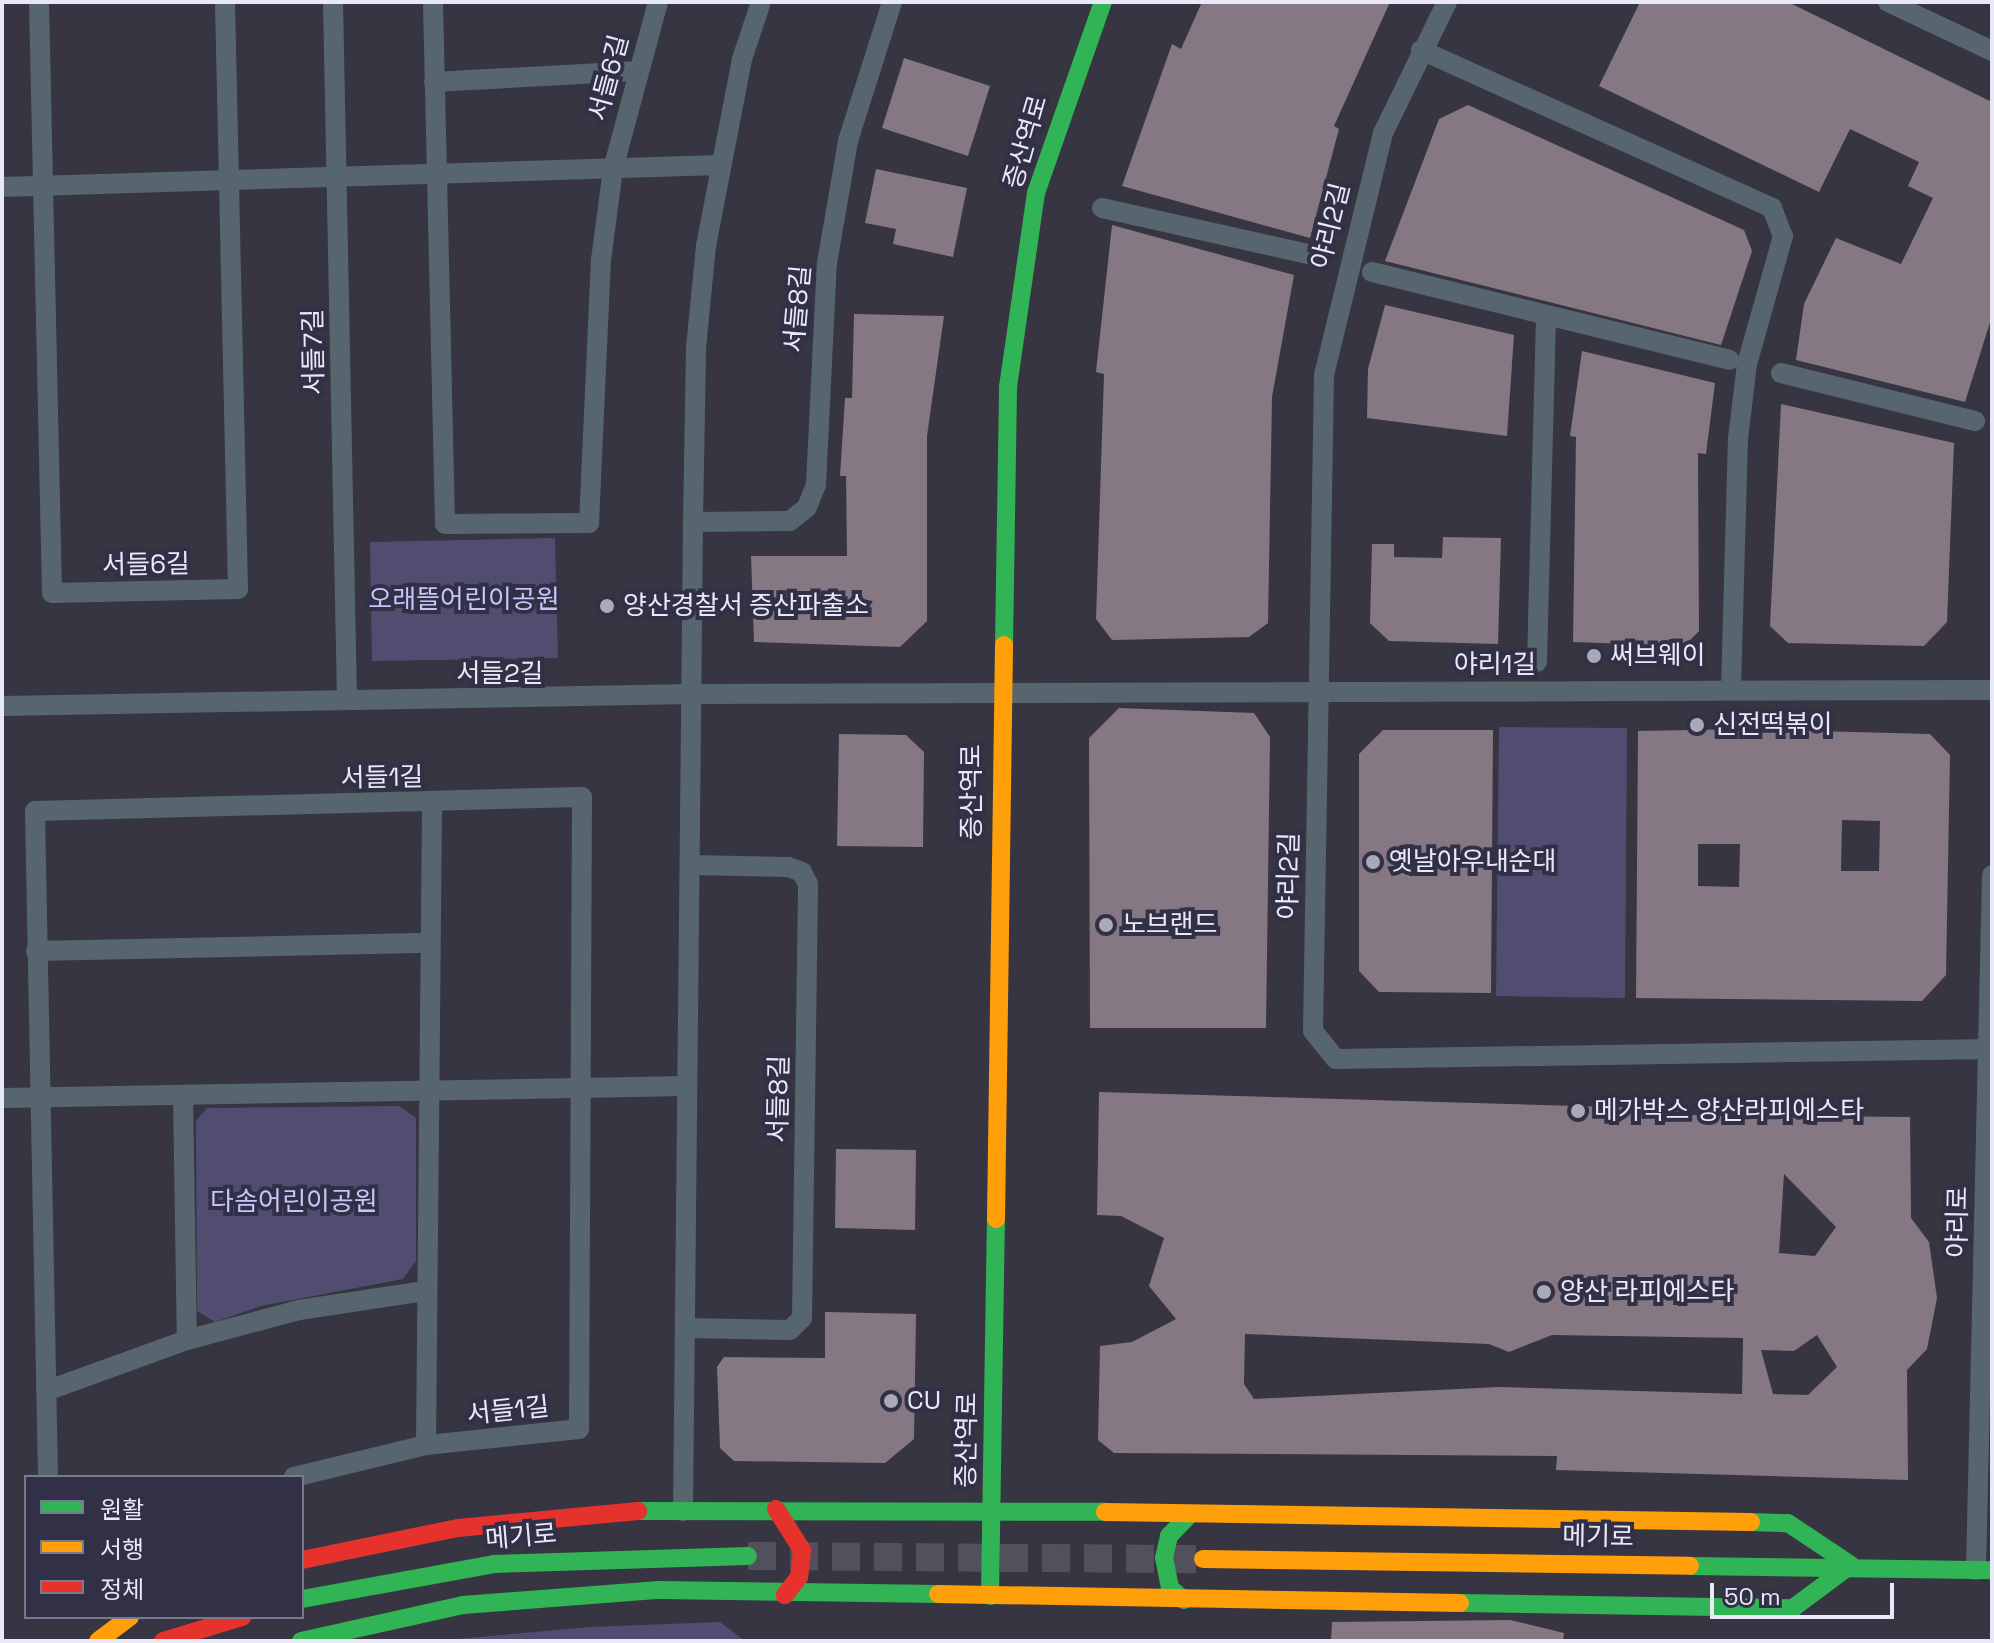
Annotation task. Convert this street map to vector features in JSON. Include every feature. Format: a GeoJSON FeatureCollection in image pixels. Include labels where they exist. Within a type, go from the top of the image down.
{"type":"FeatureCollection","features":[{"type":"Feature","properties":{"kind":"street","name":"서들6길"},"geometry":{"type":"LineString","coordinates":[[39,2],[52,593],[238,589],[225,2]]}},
{"type":"Feature","properties":{"kind":"street","name":"서들7길"},"geometry":{"type":"LineString","coordinates":[[333,2],[347,700]]}},
{"type":"Feature","properties":{"kind":"street","name":"서들6길"},"geometry":{"type":"LineString","coordinates":[[433,2],[445,524],[589,523],[601,260],[613,169],[635,71],[658,2]]}},
{"type":"Feature","properties":{"kind":"street"},"geometry":{"type":"LineString","coordinates":[[683,1511],[696,348],[720,165],[761,2]]}},
{"type":"Feature","properties":{"kind":"street","name":"서들8길"},"geometry":{"type":"LineString","coordinates":[[693,522],[790,521],[807,507],[816,485],[827,263],[848,141],[892,2]]}},
{"type":"Feature","properties":{"kind":"street","name":"증산역로"},"geometry":{"type":"LineString","coordinates":[[990,1596],[999,692],[1008,387],[1036,193],[1103,2]]}},
{"type":"Feature","properties":{"kind":"street","name":"야리2길"},"geometry":{"type":"LineString","coordinates":[[1447,2],[1383,133],[1324,375],[1313,1031],[1336,1059],[1990,1049]]}},
{"type":"Feature","properties":{"kind":"street"},"geometry":{"type":"LineString","coordinates":[[1888,2],[1992,51]]}},
{"type":"Feature","properties":{"kind":"street"},"geometry":{"type":"LineString","coordinates":[[1421,50],[1772,208],[1783,236],[1747,364],[1738,438],[1731,689]]}},
{"type":"Feature","properties":{"kind":"street"},"geometry":{"type":"LineString","coordinates":[[434,82],[635,71]]}},
{"type":"Feature","properties":{"kind":"street"},"geometry":{"type":"LineString","coordinates":[[2,187],[720,165]]}},
{"type":"Feature","properties":{"kind":"street"},"geometry":{"type":"LineString","coordinates":[[1102,208],[1317,256]]}},
{"type":"Feature","properties":{"kind":"street"},"geometry":{"type":"LineString","coordinates":[[1372,272],[1729,360]]}},
{"type":"Feature","properties":{"kind":"street"},"geometry":{"type":"LineString","coordinates":[[1537,662],[1546,315]]}},
{"type":"Feature","properties":{"kind":"street"},"geometry":{"type":"LineString","coordinates":[[1781,373],[1975,421]]}},
{"type":"Feature","properties":{"kind":"street","name":"야리1길"},"geometry":{"type":"LineString","coordinates":[[999,692],[1992,690]]}},
{"type":"Feature","properties":{"kind":"street","name":"서들2길"},"geometry":{"type":"LineString","coordinates":[[2,706],[999,692]]}},
{"type":"Feature","properties":{"kind":"street","name":"서들1길"},"geometry":{"type":"LineString","coordinates":[[48,1475],[35,811],[582,797],[579,1429],[426,1445],[302,1475]]}},
{"type":"Feature","properties":{"kind":"street"},"geometry":{"type":"LineString","coordinates":[[426,1445],[425,1291],[432,803]]}},
{"type":"Feature","properties":{"kind":"street","name":"서들8길"},"geometry":{"type":"LineString","coordinates":[[687,1328],[790,1330],[802,1318],[808,884],[802,872],[788,867],[692,865]]}},
{"type":"Feature","properties":{"kind":"street","name":"야리로"},"geometry":{"type":"LineString","coordinates":[[1984,1570],[1992,875]]}},
{"type":"Feature","properties":{"kind":"street"},"geometry":{"type":"LineString","coordinates":[[36,951],[430,943]]}},
{"type":"Feature","properties":{"kind":"street"},"geometry":{"type":"LineString","coordinates":[[2,1098],[582,1085],[687,1086]]}},
{"type":"Feature","properties":{"kind":"street"},"geometry":{"type":"LineString","coordinates":[[183,1095],[187,1340]]}},
{"type":"Feature","properties":{"kind":"street"},"geometry":{"type":"LineString","coordinates":[[46,1391],[187,1340],[299,1310],[425,1291]]}},
{"type":"Feature","properties":{"kind":"street"},"geometry":{"type":"LineString","coordinates":[[776,1509],[802,1550],[799,1577],[785,1595]]}},
{"type":"Feature","properties":{"kind":"street"},"geometry":{"type":"LineString","coordinates":[[301,1641],[463,1605],[659,1590],[785,1595],[1793,1608],[1851,1565],[1788,1523],[776,1509],[597,1512],[458,1528],[304,1560]]}},
{"type":"Feature","properties":{"kind":"street"},"geometry":{"type":"LineString","coordinates":[[1184,1600],[1170,1588],[1164,1558],[1169,1536],[1188,1516]]}},
{"type":"Feature","properties":{"kind":"street","name":"메기로"},"geometry":{"type":"LineString","coordinates":[[304,1599],[494,1564],[748,1556]]}},
{"type":"Feature","properties":{"kind":"street","name":"메기로"},"geometry":{"type":"LineString","coordinates":[[1203,1559],[1851,1565],[1984,1570]]}},
{"type":"Feature","properties":{"kind":"street"},"geometry":{"type":"LineString","coordinates":[[98,1641],[127,1619]]}},
{"type":"Feature","properties":{"kind":"street"},"geometry":{"type":"LineString","coordinates":[[163,1641],[235,1619]]}},
{"type":"Feature","properties":{"kind":"green space","name":"오래뜰어린이공원"},"geometry":{"type":"Polygon","coordinates":[[[555,538],[558,658],[372,661],[370,542],[555,538]]]}},
{"type":"Feature","properties":{"kind":"green space"},"geometry":{"type":"Polygon","coordinates":[[[1499,727],[1627,728],[1625,998],[1496,996],[1499,727]]]}},
{"type":"Feature","properties":{"kind":"green space","name":"다솜어린이공원"},"geometry":{"type":"Polygon","coordinates":[[[399,1106],[416,1118],[416,1261],[403,1279],[261,1306],[215,1322],[197,1311],[196,1121],[207,1108],[399,1106]]]}},
{"type":"Feature","properties":{"kind":"green space"},"geometry":{"type":"Polygon","coordinates":[[[720,1622],[745,1641],[434,1641],[590,1627],[720,1622]]]}},
{"type":"Feature","properties":{"kind":"building"},"geometry":{"type":"Polygon","coordinates":[[[1202,2],[1390,2],[1334,126],[1339,129],[1310,238],[1122,186],[1172,44],[1181,49],[1202,2]]]}},
{"type":"Feature","properties":{"kind":"building"},"geometry":{"type":"Polygon","coordinates":[[[1640,2],[1788,2],[1992,102],[1992,316],[1965,402],[1796,360],[1804,304],[1836,238],[1901,264],[1933,198],[1908,186],[1919,162],[1850,129],[1819,192],[1599,86],[1640,2]]]}},
{"type":"Feature","properties":{"kind":"building"},"geometry":{"type":"Polygon","coordinates":[[[904,58],[990,86],[968,156],[882,128],[904,58]]]}},
{"type":"Feature","properties":{"kind":"building"},"geometry":{"type":"Polygon","coordinates":[[[1468,105],[1744,230],[1752,251],[1721,345],[1385,261],[1439,119],[1468,105]]]}},
{"type":"Feature","properties":{"kind":"building"},"geometry":{"type":"Polygon","coordinates":[[[876,169],[967,188],[953,257],[893,244],[896,229],[865,223],[876,169]]]}},
{"type":"Feature","properties":{"kind":"building"},"geometry":{"type":"Polygon","coordinates":[[[1112,225],[1294,275],[1272,397],[1268,623],[1249,637],[1112,640],[1096,619],[1104,374],[1096,372],[1112,225]]]}},
{"type":"Feature","properties":{"kind":"building"},"geometry":{"type":"Polygon","coordinates":[[[1385,305],[1514,335],[1507,436],[1367,418],[1368,369],[1385,305]]]}},
{"type":"Feature","properties":{"kind":"building"},"geometry":{"type":"Polygon","coordinates":[[[854,314],[944,316],[927,436],[927,621],[900,647],[754,642],[751,556],[847,556],[846,476],[840,476],[845,398],[852,398],[854,314]]]}},
{"type":"Feature","properties":{"kind":"building"},"geometry":{"type":"Polygon","coordinates":[[[1582,351],[1715,383],[1706,454],[1698,453],[1699,631],[1684,646],[1573,642],[1576,437],[1570,436],[1582,351]]]}},
{"type":"Feature","properties":{"kind":"building"},"geometry":{"type":"Polygon","coordinates":[[[1781,404],[1954,443],[1947,622],[1924,646],[1788,643],[1770,626],[1781,404]]]}},
{"type":"Feature","properties":{"kind":"building"},"geometry":{"type":"Polygon","coordinates":[[[1443,537],[1501,538],[1498,644],[1389,641],[1370,623],[1372,544],[1394,544],[1394,557],[1442,558],[1443,537]]]}},
{"type":"Feature","properties":{"kind":"building"},"geometry":{"type":"Polygon","coordinates":[[[1119,708],[1254,713],[1270,737],[1266,1028],[1090,1028],[1089,738],[1119,708]]]}},
{"type":"Feature","properties":{"kind":"building"},"geometry":{"type":"Polygon","coordinates":[[[1743,729],[1930,734],[1950,755],[1946,975],[1922,1001],[1636,998],[1638,731],[1743,729]],[[1842,820],[1841,871],[1879,871],[1880,821],[1842,820]],[[1698,844],[1698,886],[1739,887],[1740,844],[1698,844]]]}},
{"type":"Feature","properties":{"kind":"building"},"geometry":{"type":"Polygon","coordinates":[[[1383,730],[1493,730],[1491,993],[1379,992],[1359,971],[1359,754],[1383,730]]]}},
{"type":"Feature","properties":{"kind":"building"},"geometry":{"type":"Polygon","coordinates":[[[839,734],[906,735],[924,752],[923,847],[837,846],[839,734]]]}},
{"type":"Feature","properties":{"kind":"building","name":"양산 라피에스타"},"geometry":{"type":"Polygon","coordinates":[[[1099,1092],[1647,1108],[1678,1110],[1678,1115],[1910,1117],[1911,1218],[1929,1242],[1937,1298],[1927,1349],[1907,1370],[1908,1480],[1556,1470],[1557,1456],[1114,1453],[1098,1440],[1100,1346],[1132,1342],[1176,1319],[1149,1286],[1164,1238],[1121,1216],[1097,1215],[1099,1092]],[[1784,1174],[1779,1253],[1815,1256],[1836,1227],[1784,1174]],[[1245,1334],[1244,1384],[1254,1399],[1499,1387],[1742,1394],[1743,1338],[1552,1335],[1509,1352],[1489,1344],[1245,1334]],[[1817,1335],[1794,1351],[1761,1350],[1773,1394],[1808,1395],[1837,1367],[1817,1335]]]}},
{"type":"Feature","properties":{"kind":"building"},"geometry":{"type":"Polygon","coordinates":[[[836,1149],[916,1150],[915,1230],[835,1228],[836,1149]]]}},
{"type":"Feature","properties":{"kind":"building"},"geometry":{"type":"Polygon","coordinates":[[[825,1312],[916,1314],[914,1439],[885,1463],[734,1461],[720,1448],[717,1367],[724,1357],[825,1358],[825,1312]]]}},
{"type":"Feature","properties":{"kind":"building"},"geometry":{"type":"Polygon","coordinates":[[[1510,1620],[1564,1633],[1563,1641],[1331,1641],[1332,1622],[1510,1620]]]}},
{"type":"Feature","properties":{"kind":"tunnel"},"geometry":{"type":"LineString","coordinates":[[748,1556],[1203,1559]]}},
{"type":"Feature","properties":{"kind":"traffic: fast"},"geometry":{"type":"LineString","coordinates":[[1004,645],[1008,387],[1036,193],[1103,2]]}},
{"type":"Feature","properties":{"kind":"traffic: fast"},"geometry":{"type":"LineString","coordinates":[[990,1596],[996,1219]]}},
{"type":"Feature","properties":{"kind":"traffic: fast"},"geometry":{"type":"LineString","coordinates":[[638,1511],[1105,1512]]}},
{"type":"Feature","properties":{"kind":"traffic: fast"},"geometry":{"type":"LineString","coordinates":[[1184,1600],[1170,1588],[1164,1558],[1169,1536],[1188,1516]]}},
{"type":"Feature","properties":{"kind":"traffic: fast"},"geometry":{"type":"LineString","coordinates":[[1751,1522],[1788,1523],[1851,1565]]}},
{"type":"Feature","properties":{"kind":"traffic: fast"},"geometry":{"type":"LineString","coordinates":[[304,1599],[494,1564],[748,1556]]}},
{"type":"Feature","properties":{"kind":"traffic: fast"},"geometry":{"type":"LineString","coordinates":[[1460,1603],[1793,1608],[1851,1565]]}},
{"type":"Feature","properties":{"kind":"traffic: fast"},"geometry":{"type":"LineString","coordinates":[[1690,1566],[1992,1570]]}},
{"type":"Feature","properties":{"kind":"traffic: fast"},"geometry":{"type":"LineString","coordinates":[[301,1641],[463,1605],[659,1590],[938,1594]]}},
{"type":"Feature","properties":{"kind":"traffic: slow"},"geometry":{"type":"LineString","coordinates":[[996,1219],[1004,645]]}},
{"type":"Feature","properties":{"kind":"traffic: slow"},"geometry":{"type":"LineString","coordinates":[[1105,1512],[1751,1522]]}},
{"type":"Feature","properties":{"kind":"traffic: slow"},"geometry":{"type":"LineString","coordinates":[[1203,1559],[1690,1566]]}},
{"type":"Feature","properties":{"kind":"traffic: slow"},"geometry":{"type":"LineString","coordinates":[[938,1594],[1460,1603]]}},
{"type":"Feature","properties":{"kind":"traffic: slow"},"geometry":{"type":"LineString","coordinates":[[98,1641],[127,1619]]}},
{"type":"Feature","properties":{"kind":"traffic: jam"},"geometry":{"type":"LineString","coordinates":[[776,1509],[802,1550],[799,1577],[785,1595]]}},
{"type":"Feature","properties":{"kind":"traffic: jam"},"geometry":{"type":"LineString","coordinates":[[304,1560],[458,1528],[638,1511]]}},
{"type":"Feature","properties":{"kind":"traffic: jam"},"geometry":{"type":"LineString","coordinates":[[163,1641],[235,1619]]}},
{"type":"Feature","properties":{"kind":"place","name":"양산경찰서 증산파출소"},"geometry":{"type":"Point","coordinates":[607,606]}},
{"type":"Feature","properties":{"kind":"place","name":"써브웨이"},"geometry":{"type":"Point","coordinates":[1594,656]}},
{"type":"Feature","properties":{"kind":"place","name":"신전떡볶이"},"geometry":{"type":"Point","coordinates":[1697,725]}},
{"type":"Feature","properties":{"kind":"place","name":"옛날아우내순대"},"geometry":{"type":"Point","coordinates":[1373,862]}},
{"type":"Feature","properties":{"kind":"place","name":"노브랜드"},"geometry":{"type":"Point","coordinates":[1106,925]}},
{"type":"Feature","properties":{"kind":"place","name":"메가박스 양산라피에스타"},"geometry":{"type":"Point","coordinates":[1578,1111]}},
{"type":"Feature","properties":{"kind":"place","name":"양산 라피에스타"},"geometry":{"type":"Point","coordinates":[1544,1292]}},
{"type":"Feature","properties":{"kind":"place","name":"CU"},"geometry":{"type":"Point","coordinates":[891,1401]}}]}
